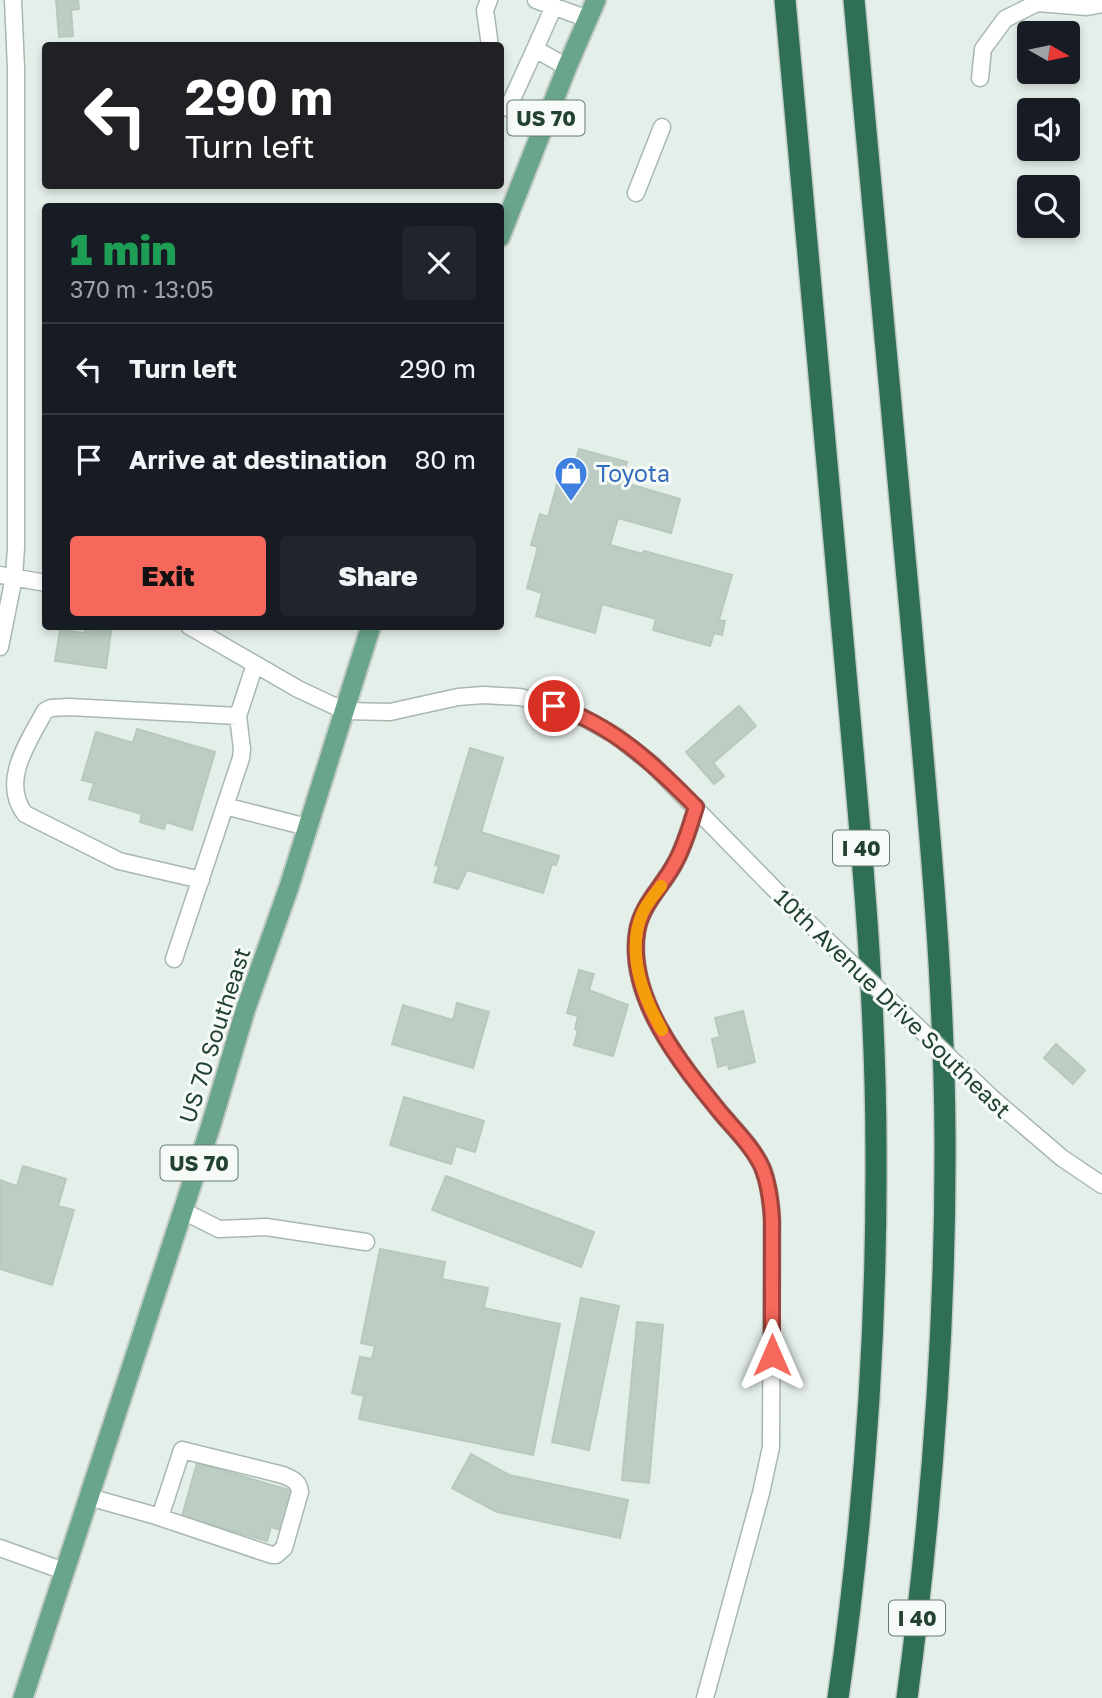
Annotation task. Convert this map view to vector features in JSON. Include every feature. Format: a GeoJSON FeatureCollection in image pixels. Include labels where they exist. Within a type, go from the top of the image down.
{"type":"FeatureCollection","features":[{"type":"Feature","properties":{"kind":"highway","name":"I 40"},"geometry":{"type":"LineString","coordinates":[[785,0],[860,835],[875,1070],[875,1262],[871,1369],[856,1556],[838,1698]]}},
{"type":"Feature","properties":{"kind":"highway","name":"I 40"},"geometry":{"type":"LineString","coordinates":[[854,0],[922,744],[941,1006],[945,1132],[944,1258],[938,1392],[926,1538],[907,1698]]}},
{"type":"Feature","properties":{"kind":"highway"},"geometry":{"type":"LineString","coordinates":[[919,1698],[926,1538]]}},
{"type":"Feature","properties":{"kind":"main road","name":"US 70"},"geometry":{"type":"LineString","coordinates":[[504,227],[596,0]]}},
{"type":"Feature","properties":{"kind":"main road","name":"US 70 Southeast"},"geometry":{"type":"LineString","coordinates":[[23,1698],[370,630]]}},
{"type":"Feature","properties":{"kind":"street"},"geometry":{"type":"LineString","coordinates":[[0,647],[18,435],[13,0]]}},
{"type":"Feature","properties":{"kind":"street"},"geometry":{"type":"LineString","coordinates":[[489,0],[485,10],[489,42]]}},
{"type":"Feature","properties":{"kind":"street"},"geometry":{"type":"LineString","coordinates":[[536,0],[588,19]]}},
{"type":"Feature","properties":{"kind":"street"},"geometry":{"type":"LineString","coordinates":[[980,78],[983,49],[1005,19],[1037,3],[1087,7],[1102,4]]}},
{"type":"Feature","properties":{"kind":"street"},"geometry":{"type":"LineString","coordinates":[[544,125],[504,105],[535,49],[554,6]]}},
{"type":"Feature","properties":{"kind":"street"},"geometry":{"type":"LineString","coordinates":[[535,49],[567,67]]}},
{"type":"Feature","properties":{"kind":"street"},"geometry":{"type":"LineString","coordinates":[[636,193],[662,127]]}},
{"type":"Feature","properties":{"kind":"street"},"geometry":{"type":"LineString","coordinates":[[7,576],[42,582]]}},
{"type":"Feature","properties":{"kind":"street"},"geometry":{"type":"LineString","coordinates":[[196,630],[298,689],[345,711]]}},
{"type":"Feature","properties":{"kind":"street"},"geometry":{"type":"LineString","coordinates":[[174,959],[241,758],[238,716],[255,664]]}},
{"type":"Feature","properties":{"kind":"street","name":"10th Avenue Drive Southeast"},"geometry":{"type":"LineString","coordinates":[[345,711],[390,712],[458,697],[520,697],[584,718],[616,736],[653,765],[789,904],[993,1099],[1062,1158],[1102,1185]]}},
{"type":"Feature","properties":{"kind":"street"},"geometry":{"type":"LineString","coordinates":[[201,880],[119,862],[25,814],[17,805],[12,774],[45,711],[51,708],[69,706],[238,716]]}},
{"type":"Feature","properties":{"kind":"street"},"geometry":{"type":"LineString","coordinates":[[225,806],[307,827]]}},
{"type":"Feature","properties":{"kind":"street"},"geometry":{"type":"LineString","coordinates":[[696,807],[677,861],[641,916],[636,940],[636,959],[648,1003],[663,1033],[705,1093],[750,1147],[761,1167],[771,1199],[772,1220],[771,1447],[705,1698]]}},
{"type":"Feature","properties":{"kind":"street"},"geometry":{"type":"LineString","coordinates":[[183,1211],[219,1229],[266,1227],[366,1242]]}},
{"type":"Feature","properties":{"kind":"street"},"geometry":{"type":"LineString","coordinates":[[89,1497],[276,1555],[285,1548],[300,1486],[283,1475],[182,1450],[160,1517]]}},
{"type":"Feature","properties":{"kind":"street"},"geometry":{"type":"LineString","coordinates":[[0,1548],[64,1572]]}},
{"type":"Feature","properties":{"kind":"building"},"geometry":{"type":"Polygon","coordinates":[[[56,0],[78,0],[79,9],[71,10],[73,36],[59,37],[56,0]]]}},
{"type":"Feature","properties":{"kind":"building"},"geometry":{"type":"Polygon","coordinates":[[[579,449],[627,462],[623,477],[631,479],[629,484],[680,499],[671,533],[618,518],[610,545],[643,554],[644,551],[732,575],[719,620],[725,621],[722,635],[714,633],[710,646],[653,630],[656,619],[602,604],[595,633],[536,616],[542,593],[527,588],[538,547],[531,545],[540,514],[548,517],[563,463],[574,466],[579,449]]]}},
{"type":"Feature","properties":{"kind":"building"},"geometry":{"type":"Polygon","coordinates":[[[60,630],[85,633],[86,630],[111,631],[106,668],[55,661],[60,630]]]}},
{"type":"Feature","properties":{"kind":"building"},"geometry":{"type":"Polygon","coordinates":[[[739,706],[756,726],[713,763],[724,776],[714,784],[686,752],[739,706]]]}},
{"type":"Feature","properties":{"kind":"building"},"geometry":{"type":"Polygon","coordinates":[[[137,729],[215,752],[192,830],[166,822],[164,829],[140,822],[142,814],[89,799],[94,783],[82,780],[96,732],[133,743],[137,729]]]}},
{"type":"Feature","properties":{"kind":"building"},"geometry":{"type":"Polygon","coordinates":[[[470,748],[503,758],[481,832],[559,856],[556,865],[552,864],[543,893],[467,870],[458,889],[434,882],[439,866],[435,865],[470,748]]]}},
{"type":"Feature","properties":{"kind":"building"},"geometry":{"type":"Polygon","coordinates":[[[579,970],[594,974],[589,990],[628,1005],[613,1056],[574,1045],[578,1016],[567,1013],[579,970]]]}},
{"type":"Feature","properties":{"kind":"building"},"geometry":{"type":"Polygon","coordinates":[[[457,1003],[489,1012],[473,1068],[392,1044],[403,1005],[453,1020],[457,1003]]]}},
{"type":"Feature","properties":{"kind":"building"},"geometry":{"type":"Polygon","coordinates":[[[743,1011],[755,1062],[729,1069],[728,1064],[718,1067],[712,1039],[720,1037],[715,1018],[743,1011]]]}},
{"type":"Feature","properties":{"kind":"building"},"geometry":{"type":"Polygon","coordinates":[[[1056,1044],[1085,1070],[1073,1084],[1044,1058],[1056,1044]]]}},
{"type":"Feature","properties":{"kind":"building"},"geometry":{"type":"Polygon","coordinates":[[[404,1097],[484,1121],[475,1152],[456,1146],[451,1164],[390,1145],[404,1097]]]}},
{"type":"Feature","properties":{"kind":"building"},"geometry":{"type":"Polygon","coordinates":[[[23,1166],[66,1179],[58,1206],[74,1210],[52,1285],[0,1269],[0,1180],[17,1186],[23,1166]]]}},
{"type":"Feature","properties":{"kind":"building"},"geometry":{"type":"Polygon","coordinates":[[[446,1176],[594,1232],[581,1267],[432,1210],[446,1176]]]}},
{"type":"Feature","properties":{"kind":"building"},"geometry":{"type":"Polygon","coordinates":[[[380,1249],[445,1262],[442,1279],[488,1288],[484,1308],[560,1324],[533,1455],[359,1419],[364,1396],[352,1393],[360,1357],[372,1359],[375,1346],[361,1343],[380,1249]]]}},
{"type":"Feature","properties":{"kind":"building"},"geometry":{"type":"Polygon","coordinates":[[[581,1298],[619,1306],[589,1450],[552,1442],[581,1298]]]}},
{"type":"Feature","properties":{"kind":"building"},"geometry":{"type":"Polygon","coordinates":[[[637,1322],[663,1325],[649,1483],[622,1480],[637,1322]]]}},
{"type":"Feature","properties":{"kind":"building"},"geometry":{"type":"Polygon","coordinates":[[[471,1454],[509,1475],[628,1500],[620,1538],[497,1512],[452,1488],[471,1454]]]}},
{"type":"Feature","properties":{"kind":"building"},"geometry":{"type":"Polygon","coordinates":[[[197,1463],[296,1492],[284,1531],[271,1527],[267,1541],[182,1516],[197,1463]]]}},
{"type":"Feature","properties":{"kind":"slow traffic"},"geometry":{"type":"LineString","coordinates":[[661,886],[641,916],[636,940],[636,959],[648,1003],[662,1030]]}},
{"type":"Feature","properties":{"kind":"place","name":"Toyota"},"geometry":{"type":"Point","coordinates":[571,503]}},
{"type":"Feature","properties":{"kind":"route"},"geometry":{"type":"LineString","coordinates":[[554,706],[568,710],[616,736],[653,765],[696,807],[677,861],[641,916],[636,940],[636,959],[648,1003],[663,1033],[705,1093],[750,1147],[768,1186],[772,1220],[772,1355]]}}]}
